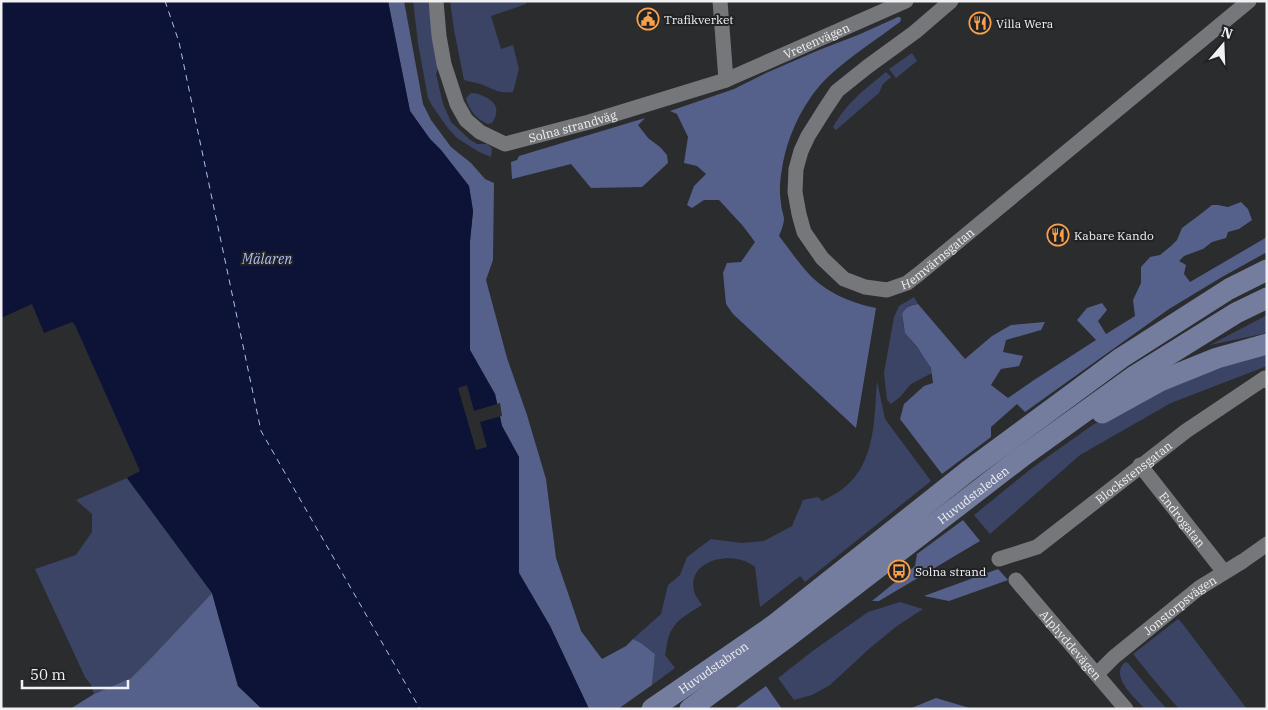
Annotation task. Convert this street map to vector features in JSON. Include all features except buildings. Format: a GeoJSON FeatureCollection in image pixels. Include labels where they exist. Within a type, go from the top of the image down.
{"type":"FeatureCollection","features":[{"type":"Feature","properties":{"kind":"main road","name":"Huvudstaleden"},"geometry":{"type":"LineString","coordinates":[[690,709],[968,471],[1121,358],[1229,289],[1267,270]]}},
{"type":"Feature","properties":{"kind":"main road","name":"Huvudstaleden"},"geometry":{"type":"LineString","coordinates":[[779,632],[1133,377],[1236,313],[1267,298]]}},
{"type":"Feature","properties":{"kind":"main road"},"geometry":{"type":"LineString","coordinates":[[1023,456],[1160,381],[1218,358],[1267,344]]}},
{"type":"Feature","properties":{"kind":"main road","name":"Huvudstabron"},"geometry":{"type":"LineString","coordinates":[[652,709],[779,632]]}},
{"type":"Feature","properties":{"kind":"street","name":"Solna strandväg"},"geometry":{"type":"LineString","coordinates":[[436,1],[444,64],[457,104],[466,120],[480,132],[505,144],[596,120],[726,80]]}},
{"type":"Feature","properties":{"kind":"street"},"geometry":{"type":"LineString","coordinates":[[720,1],[726,80]]}},
{"type":"Feature","properties":{"kind":"street","name":"Vretenvägen"},"geometry":{"type":"LineString","coordinates":[[726,80],[906,1]]}},
{"type":"Feature","properties":{"kind":"street","name":"Hemvärnsgatan"},"geometry":{"type":"LineString","coordinates":[[951,1],[915,32],[837,91],[820,116],[801,151],[796,169],[795,192],[804,232],[822,258],[844,278],[865,287],[887,290],[907,282],[920,273],[1249,1]]}},
{"type":"Feature","properties":{"kind":"street","name":"Blockstensgatan"},"geometry":{"type":"LineString","coordinates":[[1000,559],[1037,547],[1186,431],[1266,380]]}},
{"type":"Feature","properties":{"kind":"street","name":"Endrogatan"},"geometry":{"type":"LineString","coordinates":[[1140,465],[1224,572]]}},
{"type":"Feature","properties":{"kind":"street","name":"Jonstorpsvägen"},"geometry":{"type":"LineString","coordinates":[[1096,674],[1194,591],[1267,544]]}},
{"type":"Feature","properties":{"kind":"street","name":"Alphyddevägen"},"geometry":{"type":"LineString","coordinates":[[1016,580],[1126,709]]}},
{"type":"Feature","properties":{"kind":"shaded area"},"geometry":{"type":"Polygon","coordinates":[[[388,1],[404,1],[423,104],[431,120],[451,147],[471,163],[485,179],[494,183],[493,260],[486,280],[507,358],[527,415],[546,479],[556,558],[581,631],[602,659],[626,646],[633,639],[655,654],[652,685],[618,709],[589,709],[550,626],[519,573],[519,457],[502,426],[495,394],[470,350],[470,241],[473,211],[469,186],[430,139],[410,111],[388,1]]]}},
{"type":"Feature","properties":{"kind":"shaded area"},"geometry":{"type":"Polygon","coordinates":[[[413,1],[428,1],[439,67],[436,74],[443,104],[451,122],[469,139],[477,144],[487,144],[492,148],[491,157],[457,138],[447,127],[428,98],[413,1]]]}},
{"type":"Feature","properties":{"kind":"shaded area"},"geometry":{"type":"Polygon","coordinates":[[[450,1],[526,1],[526,4],[491,16],[501,49],[513,45],[519,69],[513,92],[500,92],[478,83],[464,80],[450,1]]]}},
{"type":"Feature","properties":{"kind":"shaded area"},"geometry":{"type":"Polygon","coordinates":[[[898,17],[901,19],[900,22],[830,75],[805,106],[788,143],[780,181],[780,199],[784,218],[779,236],[804,269],[831,292],[849,300],[876,308],[856,428],[733,314],[726,304],[723,273],[727,263],[741,262],[755,242],[719,200],[704,200],[692,208],[687,205],[694,186],[706,174],[697,166],[684,163],[688,137],[677,114],[670,111],[734,89],[766,73],[898,17]]]}},
{"type":"Feature","properties":{"kind":"shaded area"},"geometry":{"type":"Polygon","coordinates":[[[912,53],[917,61],[896,78],[889,69],[912,53]]]}},
{"type":"Feature","properties":{"kind":"shaded area"},"geometry":{"type":"Polygon","coordinates":[[[886,72],[891,77],[883,84],[879,93],[836,130],[833,127],[850,104],[886,72]]]}},
{"type":"Feature","properties":{"kind":"shaded area"},"geometry":{"type":"Polygon","coordinates":[[[471,93],[482,95],[494,104],[496,114],[492,123],[484,122],[471,111],[466,98],[471,93]]]}},
{"type":"Feature","properties":{"kind":"shaded area"},"geometry":{"type":"Polygon","coordinates":[[[645,118],[638,125],[648,138],[667,155],[668,163],[642,187],[591,188],[571,164],[512,179],[511,162],[517,160],[519,156],[645,118]]]}},
{"type":"Feature","properties":{"kind":"shaded area"},"geometry":{"type":"Polygon","coordinates":[[[1241,202],[1248,209],[1252,220],[1239,229],[1228,232],[1226,238],[1212,242],[1203,249],[1184,256],[1179,261],[1186,265],[1184,274],[1190,282],[1267,237],[1267,252],[1169,309],[1025,412],[1017,404],[991,427],[991,437],[942,474],[900,419],[904,404],[924,386],[933,383],[931,368],[905,333],[902,314],[907,308],[918,304],[965,359],[992,336],[1011,325],[1045,322],[1041,330],[1006,340],[1003,352],[1023,356],[1019,366],[1001,369],[991,385],[1008,398],[1096,340],[1077,320],[1087,308],[1102,303],[1107,310],[1098,321],[1106,334],[1135,316],[1133,300],[1141,283],[1141,267],[1150,257],[1160,255],[1171,246],[1177,240],[1182,228],[1212,205],[1228,207],[1241,202]]]}},
{"type":"Feature","properties":{"kind":"shaded area"},"geometry":{"type":"Polygon","coordinates":[[[914,297],[918,304],[910,305],[902,314],[904,327],[910,339],[925,357],[932,373],[911,384],[891,404],[887,400],[884,373],[894,317],[899,306],[914,297]]]}},
{"type":"Feature","properties":{"kind":"shaded area"},"geometry":{"type":"Polygon","coordinates":[[[1267,315],[1267,333],[1210,345],[1267,315]]]}},
{"type":"Feature","properties":{"kind":"shaded area"},"geometry":{"type":"Polygon","coordinates":[[[1267,352],[1267,366],[1171,403],[1080,455],[990,534],[974,515],[1032,468],[1094,424],[1192,376],[1267,352]]]}},
{"type":"Feature","properties":{"kind":"shaded area"},"geometry":{"type":"Polygon","coordinates":[[[877,381],[885,419],[931,481],[805,582],[800,576],[760,607],[755,567],[747,562],[733,559],[715,560],[707,563],[696,574],[693,582],[696,596],[702,605],[677,623],[669,637],[665,655],[675,668],[652,685],[655,654],[633,639],[661,614],[668,585],[680,575],[687,557],[711,539],[742,543],[764,541],[792,526],[803,500],[818,497],[822,501],[845,487],[863,465],[868,452],[874,424],[877,381]]]}},
{"type":"Feature","properties":{"kind":"shaded area"},"geometry":{"type":"Polygon","coordinates":[[[127,478],[212,593],[131,678],[94,694],[35,569],[76,555],[92,532],[92,514],[76,500],[127,478]]]}},
{"type":"Feature","properties":{"kind":"shaded area"},"geometry":{"type":"Polygon","coordinates":[[[963,520],[980,541],[879,601],[872,601],[915,566],[917,554],[963,520]]]}},
{"type":"Feature","properties":{"kind":"shaded area"},"geometry":{"type":"Polygon","coordinates":[[[998,569],[1008,580],[949,601],[924,596],[998,569]]]}},
{"type":"Feature","properties":{"kind":"shaded area"},"geometry":{"type":"Polygon","coordinates":[[[212,593],[238,686],[262,709],[70,709],[94,694],[131,678],[212,593]]]}},
{"type":"Feature","properties":{"kind":"shaded area"},"geometry":{"type":"Polygon","coordinates":[[[900,602],[923,609],[897,626],[870,648],[830,685],[812,695],[794,700],[778,678],[868,612],[900,602]]]}},
{"type":"Feature","properties":{"kind":"shaded area"},"geometry":{"type":"Polygon","coordinates":[[[1178,619],[1247,709],[1179,709],[1133,654],[1178,619]]]}},
{"type":"Feature","properties":{"kind":"shaded area"},"geometry":{"type":"Polygon","coordinates":[[[1125,662],[1128,663],[1167,709],[1145,709],[1135,699],[1125,687],[1120,674],[1125,662]]]}},
{"type":"Feature","properties":{"kind":"shaded area"},"geometry":{"type":"Polygon","coordinates":[[[766,686],[782,709],[734,709],[766,686]]]}},
{"type":"Feature","properties":{"kind":"shaded area"},"geometry":{"type":"Polygon","coordinates":[[[936,698],[973,709],[909,709],[936,698]]]}},
{"type":"Feature","properties":{"kind":"water","name":"Mälaren"},"geometry":{"type":"Polygon","coordinates":[[[1,1],[388,1],[410,111],[430,139],[469,186],[473,211],[470,241],[470,350],[495,394],[502,426],[519,457],[519,573],[550,626],[589,709],[262,709],[238,686],[212,593],[127,478],[140,471],[75,325],[72,322],[44,333],[32,304],[1,318],[1,1]]]}},
{"type":"Feature","properties":{"kind":"pier"},"geometry":{"type":"Polygon","coordinates":[[[467,385],[474,411],[500,403],[502,416],[480,422],[487,447],[476,450],[458,388],[467,385]]]}},
{"type":"Feature","properties":{"kind":"ferry route"},"geometry":{"type":"LineString","coordinates":[[165,1],[179,42],[261,431],[420,709]]}},
{"type":"Feature","properties":{"kind":"place","name":"Trafikverket"},"geometry":{"type":"Point","coordinates":[648,19]}},
{"type":"Feature","properties":{"kind":"place","name":"Villa Wera"},"geometry":{"type":"Point","coordinates":[980,23]}},
{"type":"Feature","properties":{"kind":"place","name":"Kabare Kando"},"geometry":{"type":"Point","coordinates":[1058,235]}},
{"type":"Feature","properties":{"kind":"place","name":"Solna strand"},"geometry":{"type":"Point","coordinates":[899,571]}}]}
